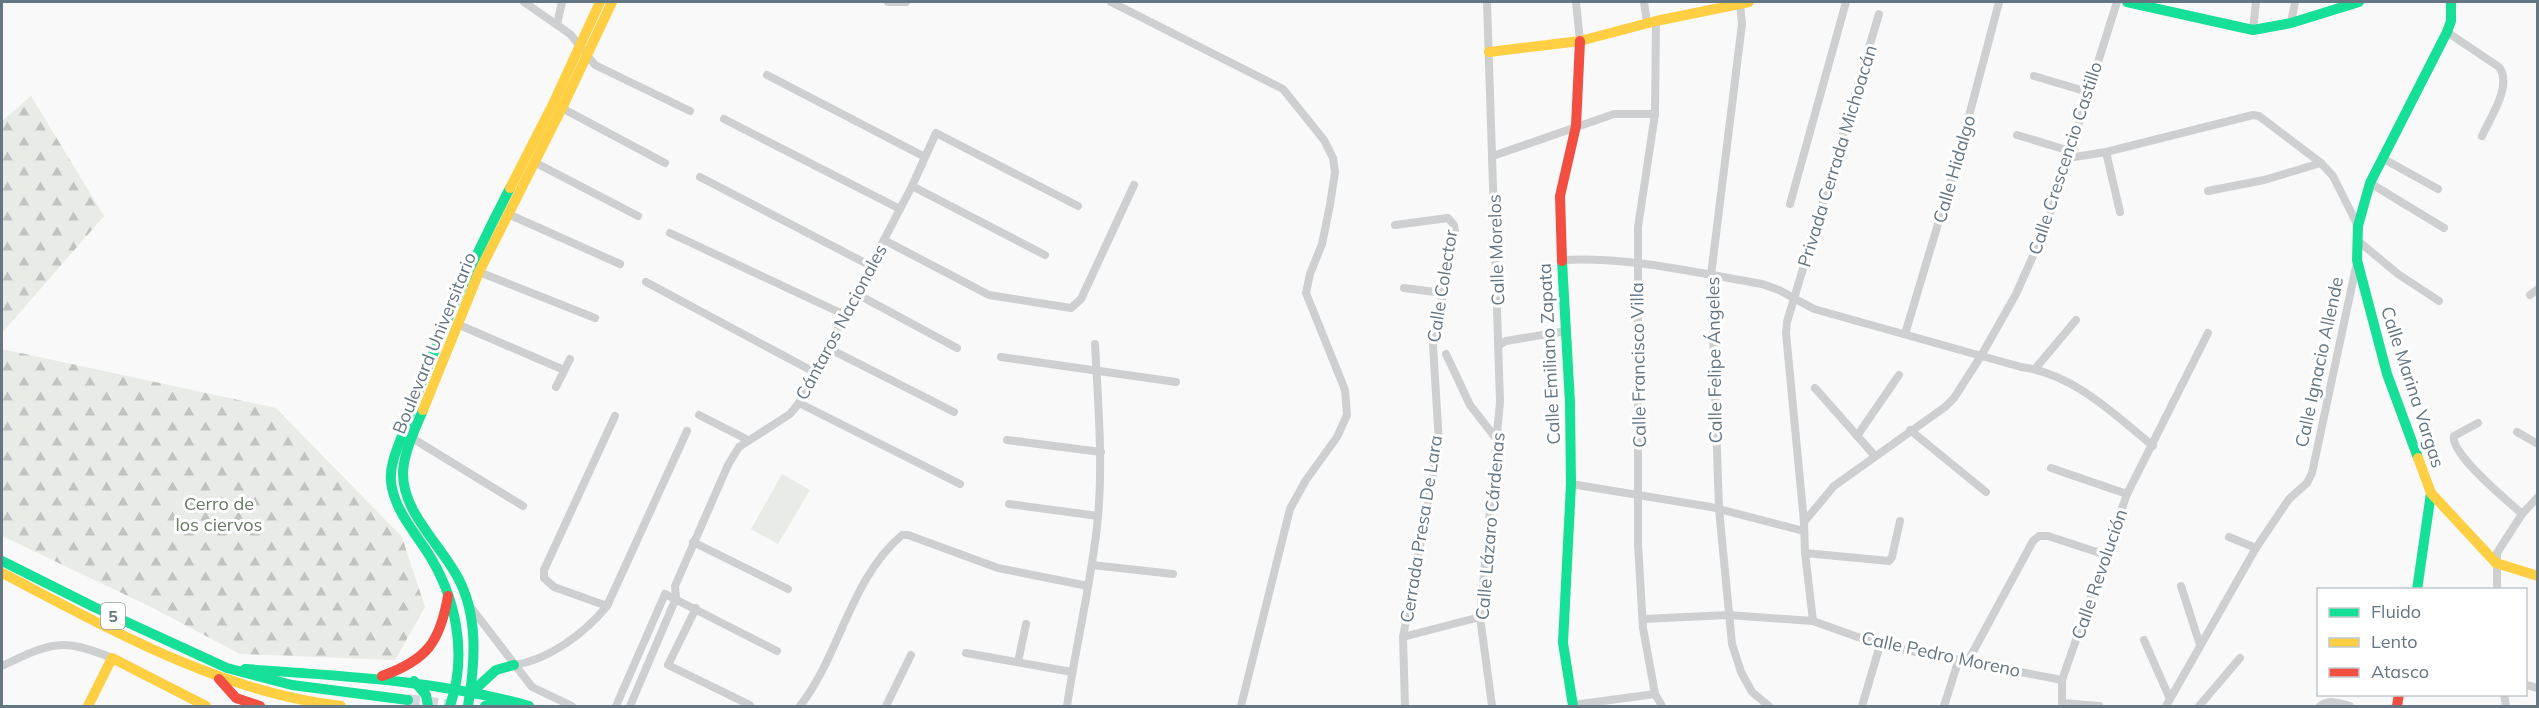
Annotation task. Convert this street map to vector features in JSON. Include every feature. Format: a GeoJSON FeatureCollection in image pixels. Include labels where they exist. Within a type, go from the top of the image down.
{"type":"FeatureCollection","features":[{"type":"Feature","properties":{"kind":"street"},"geometry":{"type":"LineString","coordinates":[[524,2],[557,24],[595,64],[690,111]]}},
{"type":"Feature","properties":{"kind":"street"},"geometry":{"type":"LineString","coordinates":[[557,24],[562,2]]}},
{"type":"Feature","properties":{"kind":"street","name":"Boulevard Universitario"},"geometry":{"type":"LineString","coordinates":[[468,706],[472,692],[474,642],[468,604],[458,576],[407,499],[404,471],[412,438],[457,324],[479,272],[534,162],[583,49],[600,2]]}},
{"type":"Feature","properties":{"kind":"street","name":"Boulevard Universitario"},"geometry":{"type":"LineString","coordinates":[[583,49],[612,2]]}},
{"type":"Feature","properties":{"kind":"street"},"geometry":{"type":"LineString","coordinates":[[888,2],[906,2]]}},
{"type":"Feature","properties":{"kind":"street"},"geometry":{"type":"LineString","coordinates":[[1111,2],[1283,89],[1324,140],[1334,164],[1330,205],[1322,244],[1310,274],[1306,293],[1345,390],[1347,415],[1336,437],[1306,480],[1290,509],[1241,706]]}},
{"type":"Feature","properties":{"kind":"street","name":"Calle Morelos"},"geometry":{"type":"LineString","coordinates":[[1488,2],[1499,345]]}},
{"type":"Feature","properties":{"kind":"street","name":"Calle Emiliano Zapata"},"geometry":{"type":"LineString","coordinates":[[1573,706],[1563,643],[1571,484],[1560,196],[1576,126],[1580,41],[1576,2]]}},
{"type":"Feature","properties":{"kind":"street","name":"Calle Francisco Villa"},"geometry":{"type":"LineString","coordinates":[[1644,2],[1652,22],[1655,114],[1638,227],[1640,495],[1638,544],[1642,619],[1655,694],[1662,706]]}},
{"type":"Feature","properties":{"kind":"street"},"geometry":{"type":"LineString","coordinates":[[1790,204],[1846,2]]}},
{"type":"Feature","properties":{"kind":"street","name":"Calle Hidalgo"},"geometry":{"type":"LineString","coordinates":[[1905,334],[1959,154],[1999,2]]}},
{"type":"Feature","properties":{"kind":"street","name":"Calle Crescencio Castillo"},"geometry":{"type":"LineString","coordinates":[[1804,526],[1834,486],[1954,398],[1981,356],[2016,294],[2046,227],[2117,2]]}},
{"type":"Feature","properties":{"kind":"street"},"geometry":{"type":"LineString","coordinates":[[2127,2],[2253,30],[2291,23],[2359,2]]}},
{"type":"Feature","properties":{"kind":"street"},"geometry":{"type":"LineString","coordinates":[[2253,30],[2256,2]]}},
{"type":"Feature","properties":{"kind":"street"},"geometry":{"type":"LineString","coordinates":[[2291,23],[2295,2]]}},
{"type":"Feature","properties":{"kind":"street","name":"Calle Ignacio Allende"},"geometry":{"type":"LineString","coordinates":[[2168,703],[2256,548],[2289,499],[2307,483],[2312,472],[2357,260],[2358,226],[2370,183],[2447,32],[2451,21],[2451,2]]}},
{"type":"Feature","properties":{"kind":"street"},"geometry":{"type":"LineString","coordinates":[[1489,52],[1580,41],[1652,22],[1744,3]]}},
{"type":"Feature","properties":{"kind":"street","name":"Calle Felipe Ángeles"},"geometry":{"type":"LineString","coordinates":[[1744,3],[1712,275],[1719,509],[1732,644],[1741,672],[1752,692],[1769,706]]}},
{"type":"Feature","properties":{"kind":"street","name":"Privada Cerrada Michoacán"},"geometry":{"type":"LineString","coordinates":[[1804,526],[1786,333],[1794,298],[1879,14]]}},
{"type":"Feature","properties":{"kind":"street"},"geometry":{"type":"LineString","coordinates":[[2447,32],[2503,72],[2503,88],[2482,136]]}},
{"type":"Feature","properties":{"kind":"street"},"geometry":{"type":"LineString","coordinates":[[767,75],[925,157]]}},
{"type":"Feature","properties":{"kind":"street"},"geometry":{"type":"LineString","coordinates":[[2034,76],[2088,92]]}},
{"type":"Feature","properties":{"kind":"street"},"geometry":{"type":"LineString","coordinates":[[558,106],[665,163]]}},
{"type":"Feature","properties":{"kind":"street","name":"Boulevard Universitario"},"geometry":{"type":"LineString","coordinates":[[450,706],[456,688],[458,643],[456,615],[434,563],[397,506],[391,483],[391,469],[414,403],[469,267],[558,106]]}},
{"type":"Feature","properties":{"kind":"street"},"geometry":{"type":"LineString","coordinates":[[1493,156],[1614,114],[1655,114]]}},
{"type":"Feature","properties":{"kind":"street"},"geometry":{"type":"LineString","coordinates":[[2017,135],[2069,154],[2106,152],[2253,115],[2265,118],[2321,163],[2333,176],[2342,189],[2358,226]]}},
{"type":"Feature","properties":{"kind":"street"},"geometry":{"type":"LineString","coordinates":[[724,119],[900,209]]}},
{"type":"Feature","properties":{"kind":"street","name":"Cántaros Nacionales"},"geometry":{"type":"LineString","coordinates":[[676,598],[675,586],[728,465],[739,447],[790,414],[799,403],[912,186],[936,134],[1077,206]]}},
{"type":"Feature","properties":{"kind":"street"},"geometry":{"type":"LineString","coordinates":[[2106,152],[2120,212]]}},
{"type":"Feature","properties":{"kind":"street"},"geometry":{"type":"LineString","coordinates":[[2382,158],[2438,189]]}},
{"type":"Feature","properties":{"kind":"street"},"geometry":{"type":"LineString","coordinates":[[534,162],[638,216]]}},
{"type":"Feature","properties":{"kind":"street"},"geometry":{"type":"LineString","coordinates":[[2208,191],[2264,180],[2321,163]]}},
{"type":"Feature","properties":{"kind":"street"},"geometry":{"type":"LineString","coordinates":[[700,177],[871,266]]}},
{"type":"Feature","properties":{"kind":"street"},"geometry":{"type":"LineString","coordinates":[[2370,183],[2444,228]]}},
{"type":"Feature","properties":{"kind":"street"},"geometry":{"type":"LineString","coordinates":[[884,240],[989,295],[1071,308],[1081,299],[1134,185]]}},
{"type":"Feature","properties":{"kind":"street"},"geometry":{"type":"LineString","coordinates":[[912,186],[1045,255]]}},
{"type":"Feature","properties":{"kind":"street"},"geometry":{"type":"LineString","coordinates":[[508,214],[620,264]]}},
{"type":"Feature","properties":{"kind":"street","name":"Calle Colector"},"geometry":{"type":"LineString","coordinates":[[1395,225],[1443,218],[1452,221],[1455,231],[1432,352]]}},
{"type":"Feature","properties":{"kind":"street"},"geometry":{"type":"LineString","coordinates":[[670,233],[845,315]]}},
{"type":"Feature","properties":{"kind":"street"},"geometry":{"type":"LineString","coordinates":[[2357,240],[2398,274],[2439,301]]}},
{"type":"Feature","properties":{"kind":"street"},"geometry":{"type":"LineString","coordinates":[[1561,260],[1586,258],[1637,264],[1762,284],[1814,309],[2061,377],[2103,405],[2153,446]]}},
{"type":"Feature","properties":{"kind":"street","name":"Calle Marina Vargas"},"geometry":{"type":"LineString","coordinates":[[2357,260],[2387,374],[2431,493],[2496,564]]}},
{"type":"Feature","properties":{"kind":"street"},"geometry":{"type":"LineString","coordinates":[[479,272],[595,318]]}},
{"type":"Feature","properties":{"kind":"street"},"geometry":{"type":"LineString","coordinates":[[646,282],[816,372]]}},
{"type":"Feature","properties":{"kind":"street"},"geometry":{"type":"LineString","coordinates":[[1404,288],[1443,293]]}},
{"type":"Feature","properties":{"kind":"street"},"geometry":{"type":"LineString","coordinates":[[2530,295],[2538,289]]}},
{"type":"Feature","properties":{"kind":"street"},"geometry":{"type":"LineString","coordinates":[[855,293],[957,348]]}},
{"type":"Feature","properties":{"kind":"street"},"geometry":{"type":"LineString","coordinates":[[2035,369],[2076,320]]}},
{"type":"Feature","properties":{"kind":"street"},"geometry":{"type":"LineString","coordinates":[[457,324],[564,370]]}},
{"type":"Feature","properties":{"kind":"street"},"geometry":{"type":"LineString","coordinates":[[1499,345],[1506,341],[1566,331]]}},
{"type":"Feature","properties":{"kind":"street","name":"Calle Revolución"},"geometry":{"type":"LineString","coordinates":[[2063,705],[2062,680],[2127,494],[2208,333]]}},
{"type":"Feature","properties":{"kind":"street"},"geometry":{"type":"LineString","coordinates":[[1067,706],[1092,565],[1098,516],[1101,452],[1095,344]]}},
{"type":"Feature","properties":{"kind":"street","name":"Calle Lázaro Cárdenas"},"geometry":{"type":"LineString","coordinates":[[1492,706],[1480,617],[1498,441],[1500,402],[1497,356],[1499,345]]}},
{"type":"Feature","properties":{"kind":"street"},"geometry":{"type":"LineString","coordinates":[[828,348],[954,412]]}},
{"type":"Feature","properties":{"kind":"street","name":"Cerrada Presa De Lara"},"geometry":{"type":"LineString","coordinates":[[1405,706],[1403,637],[1438,443],[1432,352]]}},
{"type":"Feature","properties":{"kind":"street"},"geometry":{"type":"LineString","coordinates":[[1446,354],[1470,405],[1498,441]]}},
{"type":"Feature","properties":{"kind":"street"},"geometry":{"type":"LineString","coordinates":[[1001,357],[1176,382]]}},
{"type":"Feature","properties":{"kind":"street"},"geometry":{"type":"LineString","coordinates":[[556,387],[570,359]]}},
{"type":"Feature","properties":{"kind":"street"},"geometry":{"type":"LineString","coordinates":[[1857,436],[1899,375]]}},
{"type":"Feature","properties":{"kind":"street"},"geometry":{"type":"LineString","coordinates":[[1815,388],[1874,455]]}},
{"type":"Feature","properties":{"kind":"street"},"geometry":{"type":"LineString","coordinates":[[799,403],[960,484]]}},
{"type":"Feature","properties":{"kind":"street"},"geometry":{"type":"LineString","coordinates":[[699,415],[748,440]]}},
{"type":"Feature","properties":{"kind":"street"},"geometry":{"type":"LineString","coordinates":[[607,606],[554,587],[544,578],[544,570],[615,416]]}},
{"type":"Feature","properties":{"kind":"street"},"geometry":{"type":"LineString","coordinates":[[2478,423],[2457,434],[2453,438],[2454,442],[2467,462],[2522,514]]}},
{"type":"Feature","properties":{"kind":"street"},"geometry":{"type":"LineString","coordinates":[[1910,430],[1986,492]]}},
{"type":"Feature","properties":{"kind":"street"},"geometry":{"type":"LineString","coordinates":[[472,692],[496,670],[531,663],[558,647],[586,629],[607,606],[687,431]]}},
{"type":"Feature","properties":{"kind":"street"},"geometry":{"type":"LineString","coordinates":[[2517,432],[2538,444]]}},
{"type":"Feature","properties":{"kind":"street"},"geometry":{"type":"LineString","coordinates":[[412,438],[523,506]]}},
{"type":"Feature","properties":{"kind":"street"},"geometry":{"type":"LineString","coordinates":[[1007,440],[1101,452]]}},
{"type":"Feature","properties":{"kind":"street"},"geometry":{"type":"LineString","coordinates":[[2051,468],[2127,494]]}},
{"type":"Feature","properties":{"kind":"street"},"geometry":{"type":"LineString","coordinates":[[1571,484],[1804,526],[1804,553],[1813,621]]}},
{"type":"Feature","properties":{"kind":"street"},"geometry":{"type":"LineString","coordinates":[[2417,588],[2431,493]]}},
{"type":"Feature","properties":{"kind":"street"},"geometry":{"type":"LineString","coordinates":[[2496,588],[2498,553],[2522,514],[2538,497]]}},
{"type":"Feature","properties":{"kind":"street"},"geometry":{"type":"LineString","coordinates":[[1009,504],[1098,516]]}},
{"type":"Feature","properties":{"kind":"street"},"geometry":{"type":"LineString","coordinates":[[1804,553],[1889,561],[1892,557],[1900,521]]}},
{"type":"Feature","properties":{"kind":"street"},"geometry":{"type":"LineString","coordinates":[[800,706],[813,690],[854,604],[884,554],[902,535],[908,535],[998,568],[1088,586]]}},
{"type":"Feature","properties":{"kind":"street"},"geometry":{"type":"LineString","coordinates":[[1968,661],[2033,541],[2038,536],[2048,536],[2106,555]]}},
{"type":"Feature","properties":{"kind":"street"},"geometry":{"type":"LineString","coordinates":[[2229,537],[2256,548]]}},
{"type":"Feature","properties":{"kind":"street"},"geometry":{"type":"LineString","coordinates":[[693,542],[788,590]]}},
{"type":"Feature","properties":{"kind":"street","name":"5"},"geometry":{"type":"LineString","coordinates":[[2,561],[94,607],[227,668],[292,685],[408,699]]}},
{"type":"Feature","properties":{"kind":"street"},"geometry":{"type":"LineString","coordinates":[[2496,564],[2538,576]]}},
{"type":"Feature","properties":{"kind":"street"},"geometry":{"type":"LineString","coordinates":[[1092,565],[1173,574]]}},
{"type":"Feature","properties":{"kind":"street","name":"5"},"geometry":{"type":"LineString","coordinates":[[2,573],[89,618],[219,679],[288,699],[341,706]]}},
{"type":"Feature","properties":{"kind":"street","name":"Cántaros Nacionales"},"geometry":{"type":"LineString","coordinates":[[665,594],[675,586]]}},
{"type":"Feature","properties":{"kind":"street"},"geometry":{"type":"LineString","coordinates":[[2181,586],[2200,645]]}},
{"type":"Feature","properties":{"kind":"street"},"geometry":{"type":"LineString","coordinates":[[376,678],[404,669],[424,657],[442,627],[448,593]]}},
{"type":"Feature","properties":{"kind":"street"},"geometry":{"type":"LineString","coordinates":[[616,706],[665,594],[777,651]]}},
{"type":"Feature","properties":{"kind":"street"},"geometry":{"type":"LineString","coordinates":[[630,706],[676,598]]}},
{"type":"Feature","properties":{"kind":"street"},"geometry":{"type":"LineString","coordinates":[[468,604],[532,687],[573,706]]}},
{"type":"Feature","properties":{"kind":"street"},"geometry":{"type":"LineString","coordinates":[[696,608],[668,665],[750,705]]}},
{"type":"Feature","properties":{"kind":"street","name":"Calle Pedro Moreno"},"geometry":{"type":"LineString","coordinates":[[1642,619],[1728,615],[1813,621],[1880,645],[2062,680]]}},
{"type":"Feature","properties":{"kind":"street"},"geometry":{"type":"LineString","coordinates":[[1403,637],[1480,617]]}},
{"type":"Feature","properties":{"kind":"street"},"geometry":{"type":"LineString","coordinates":[[1018,662],[1026,624]]}},
{"type":"Feature","properties":{"kind":"street"},"geometry":{"type":"LineString","coordinates":[[2144,640],[2168,703]]}},
{"type":"Feature","properties":{"kind":"street"},"geometry":{"type":"LineString","coordinates":[[2,666],[38,649],[61,644],[83,646],[112,658],[205,706]]}},
{"type":"Feature","properties":{"kind":"street"},"geometry":{"type":"LineString","coordinates":[[1862,706],[1880,645]]}},
{"type":"Feature","properties":{"kind":"street"},"geometry":{"type":"LineString","coordinates":[[966,653],[1072,672]]}},
{"type":"Feature","properties":{"kind":"street"},"geometry":{"type":"LineString","coordinates":[[886,706],[911,655]]}},
{"type":"Feature","properties":{"kind":"street"},"geometry":{"type":"LineString","coordinates":[[88,706],[112,658]]}},
{"type":"Feature","properties":{"kind":"street"},"geometry":{"type":"LineString","coordinates":[[2199,706],[2240,658]]}},
{"type":"Feature","properties":{"kind":"street"},"geometry":{"type":"LineString","coordinates":[[1944,706],[1959,659]]}},
{"type":"Feature","properties":{"kind":"street"},"geometry":{"type":"LineString","coordinates":[[227,668],[414,681],[456,688],[529,706]]}},
{"type":"Feature","properties":{"kind":"street"},"geometry":{"type":"LineString","coordinates":[[219,679],[236,698],[254,706]]}},
{"type":"Feature","properties":{"kind":"street"},"geometry":{"type":"LineString","coordinates":[[414,681],[426,695],[428,706]]}},
{"type":"Feature","properties":{"kind":"street"},"geometry":{"type":"LineString","coordinates":[[1573,706],[1655,694]]}},
{"type":"Feature","properties":{"kind":"street"},"geometry":{"type":"LineString","coordinates":[[485,706],[500,701],[515,702]]}},
{"type":"Feature","properties":{"kind":"street"},"geometry":{"type":"LineString","coordinates":[[2320,706],[2335,701],[2350,706]]}},
{"type":"Feature","properties":{"kind":"street"},"geometry":{"type":"LineString","coordinates":[[2063,705],[2099,706]]}},
{"type":"Feature","properties":{"kind":"green space"},"geometry":{"type":"Polygon","coordinates":[[[31,96],[104,216],[2,333],[2,121],[31,96]]]}},
{"type":"Feature","properties":{"kind":"green space","name":"Cerro de los ciervos"},"geometry":{"type":"Polygon","coordinates":[[[2,349],[276,408],[402,537],[425,607],[395,660],[240,654],[149,606],[2,536],[2,349]]]}},
{"type":"Feature","properties":{"kind":"green space"},"geometry":{"type":"Polygon","coordinates":[[[782,474],[810,490],[778,544],[751,529],[782,474]]]}},
{"type":"Feature","properties":{"kind":"tunnel"},"geometry":{"type":"LineString","coordinates":[[408,700],[453,706]]}},
{"type":"Feature","properties":{"kind":"traffic: fast"},"geometry":{"type":"LineString","coordinates":[[2127,2],[2253,30],[2291,23],[2359,2]]}},
{"type":"Feature","properties":{"kind":"traffic: fast"},"geometry":{"type":"LineString","coordinates":[[2418,458],[2387,374],[2357,260],[2358,226],[2370,183],[2447,32],[2451,21],[2451,2]]}},
{"type":"Feature","properties":{"kind":"traffic: fast"},"geometry":{"type":"LineString","coordinates":[[450,706],[458,666],[458,645],[452,606],[436,568],[404,518],[396,501],[391,475],[396,453],[441,334],[510,188]]}},
{"type":"Feature","properties":{"kind":"traffic: fast"},"geometry":{"type":"LineString","coordinates":[[1562,261],[1570,403],[1571,484],[1563,643],[1573,706]]}},
{"type":"Feature","properties":{"kind":"traffic: fast"},"geometry":{"type":"LineString","coordinates":[[423,410],[405,457],[404,486],[415,513],[457,576],[469,607],[473,657],[468,706]]}},
{"type":"Feature","properties":{"kind":"traffic: fast"},"geometry":{"type":"LineString","coordinates":[[2417,588],[2431,493]]}},
{"type":"Feature","properties":{"kind":"traffic: fast"},"geometry":{"type":"LineString","coordinates":[[2,561],[94,607],[227,668],[292,685],[408,700]]}},
{"type":"Feature","properties":{"kind":"traffic: fast"},"geometry":{"type":"LineString","coordinates":[[472,692],[496,670],[514,665]]}},
{"type":"Feature","properties":{"kind":"traffic: fast"},"geometry":{"type":"LineString","coordinates":[[245,669],[388,680],[459,690],[529,706]]}},
{"type":"Feature","properties":{"kind":"traffic: fast"},"geometry":{"type":"LineString","coordinates":[[414,681],[426,695],[428,706]]}},
{"type":"Feature","properties":{"kind":"traffic: fast"},"geometry":{"type":"LineString","coordinates":[[485,706],[503,701]]}},
{"type":"Feature","properties":{"kind":"traffic: slow"},"geometry":{"type":"LineString","coordinates":[[510,188],[553,104],[600,2]]}},
{"type":"Feature","properties":{"kind":"traffic: slow"},"geometry":{"type":"LineString","coordinates":[[423,410],[479,272],[562,108],[612,2]]}},
{"type":"Feature","properties":{"kind":"traffic: slow"},"geometry":{"type":"LineString","coordinates":[[1489,52],[1580,41],[1656,21],[1749,2]]}},
{"type":"Feature","properties":{"kind":"traffic: slow"},"geometry":{"type":"LineString","coordinates":[[2418,458],[2431,493],[2496,563],[2538,576]]}},
{"type":"Feature","properties":{"kind":"traffic: slow"},"geometry":{"type":"LineString","coordinates":[[2,573],[125,636],[209,673],[296,699],[341,706]]}},
{"type":"Feature","properties":{"kind":"traffic: slow"},"geometry":{"type":"LineString","coordinates":[[88,706],[112,658],[206,706]]}},
{"type":"Feature","properties":{"kind":"traffic: jam"},"geometry":{"type":"LineString","coordinates":[[1562,261],[1560,196],[1576,126],[1580,41]]}},
{"type":"Feature","properties":{"kind":"traffic: jam"},"geometry":{"type":"LineString","coordinates":[[382,676],[410,663],[429,647],[441,626],[448,596]]}},
{"type":"Feature","properties":{"kind":"traffic: jam"},"geometry":{"type":"LineString","coordinates":[[219,679],[236,698],[260,706]]}},
{"type":"Feature","properties":{"kind":"traffic: jam"},"geometry":{"type":"LineString","coordinates":[[2397,706],[2399,696]]}}]}
